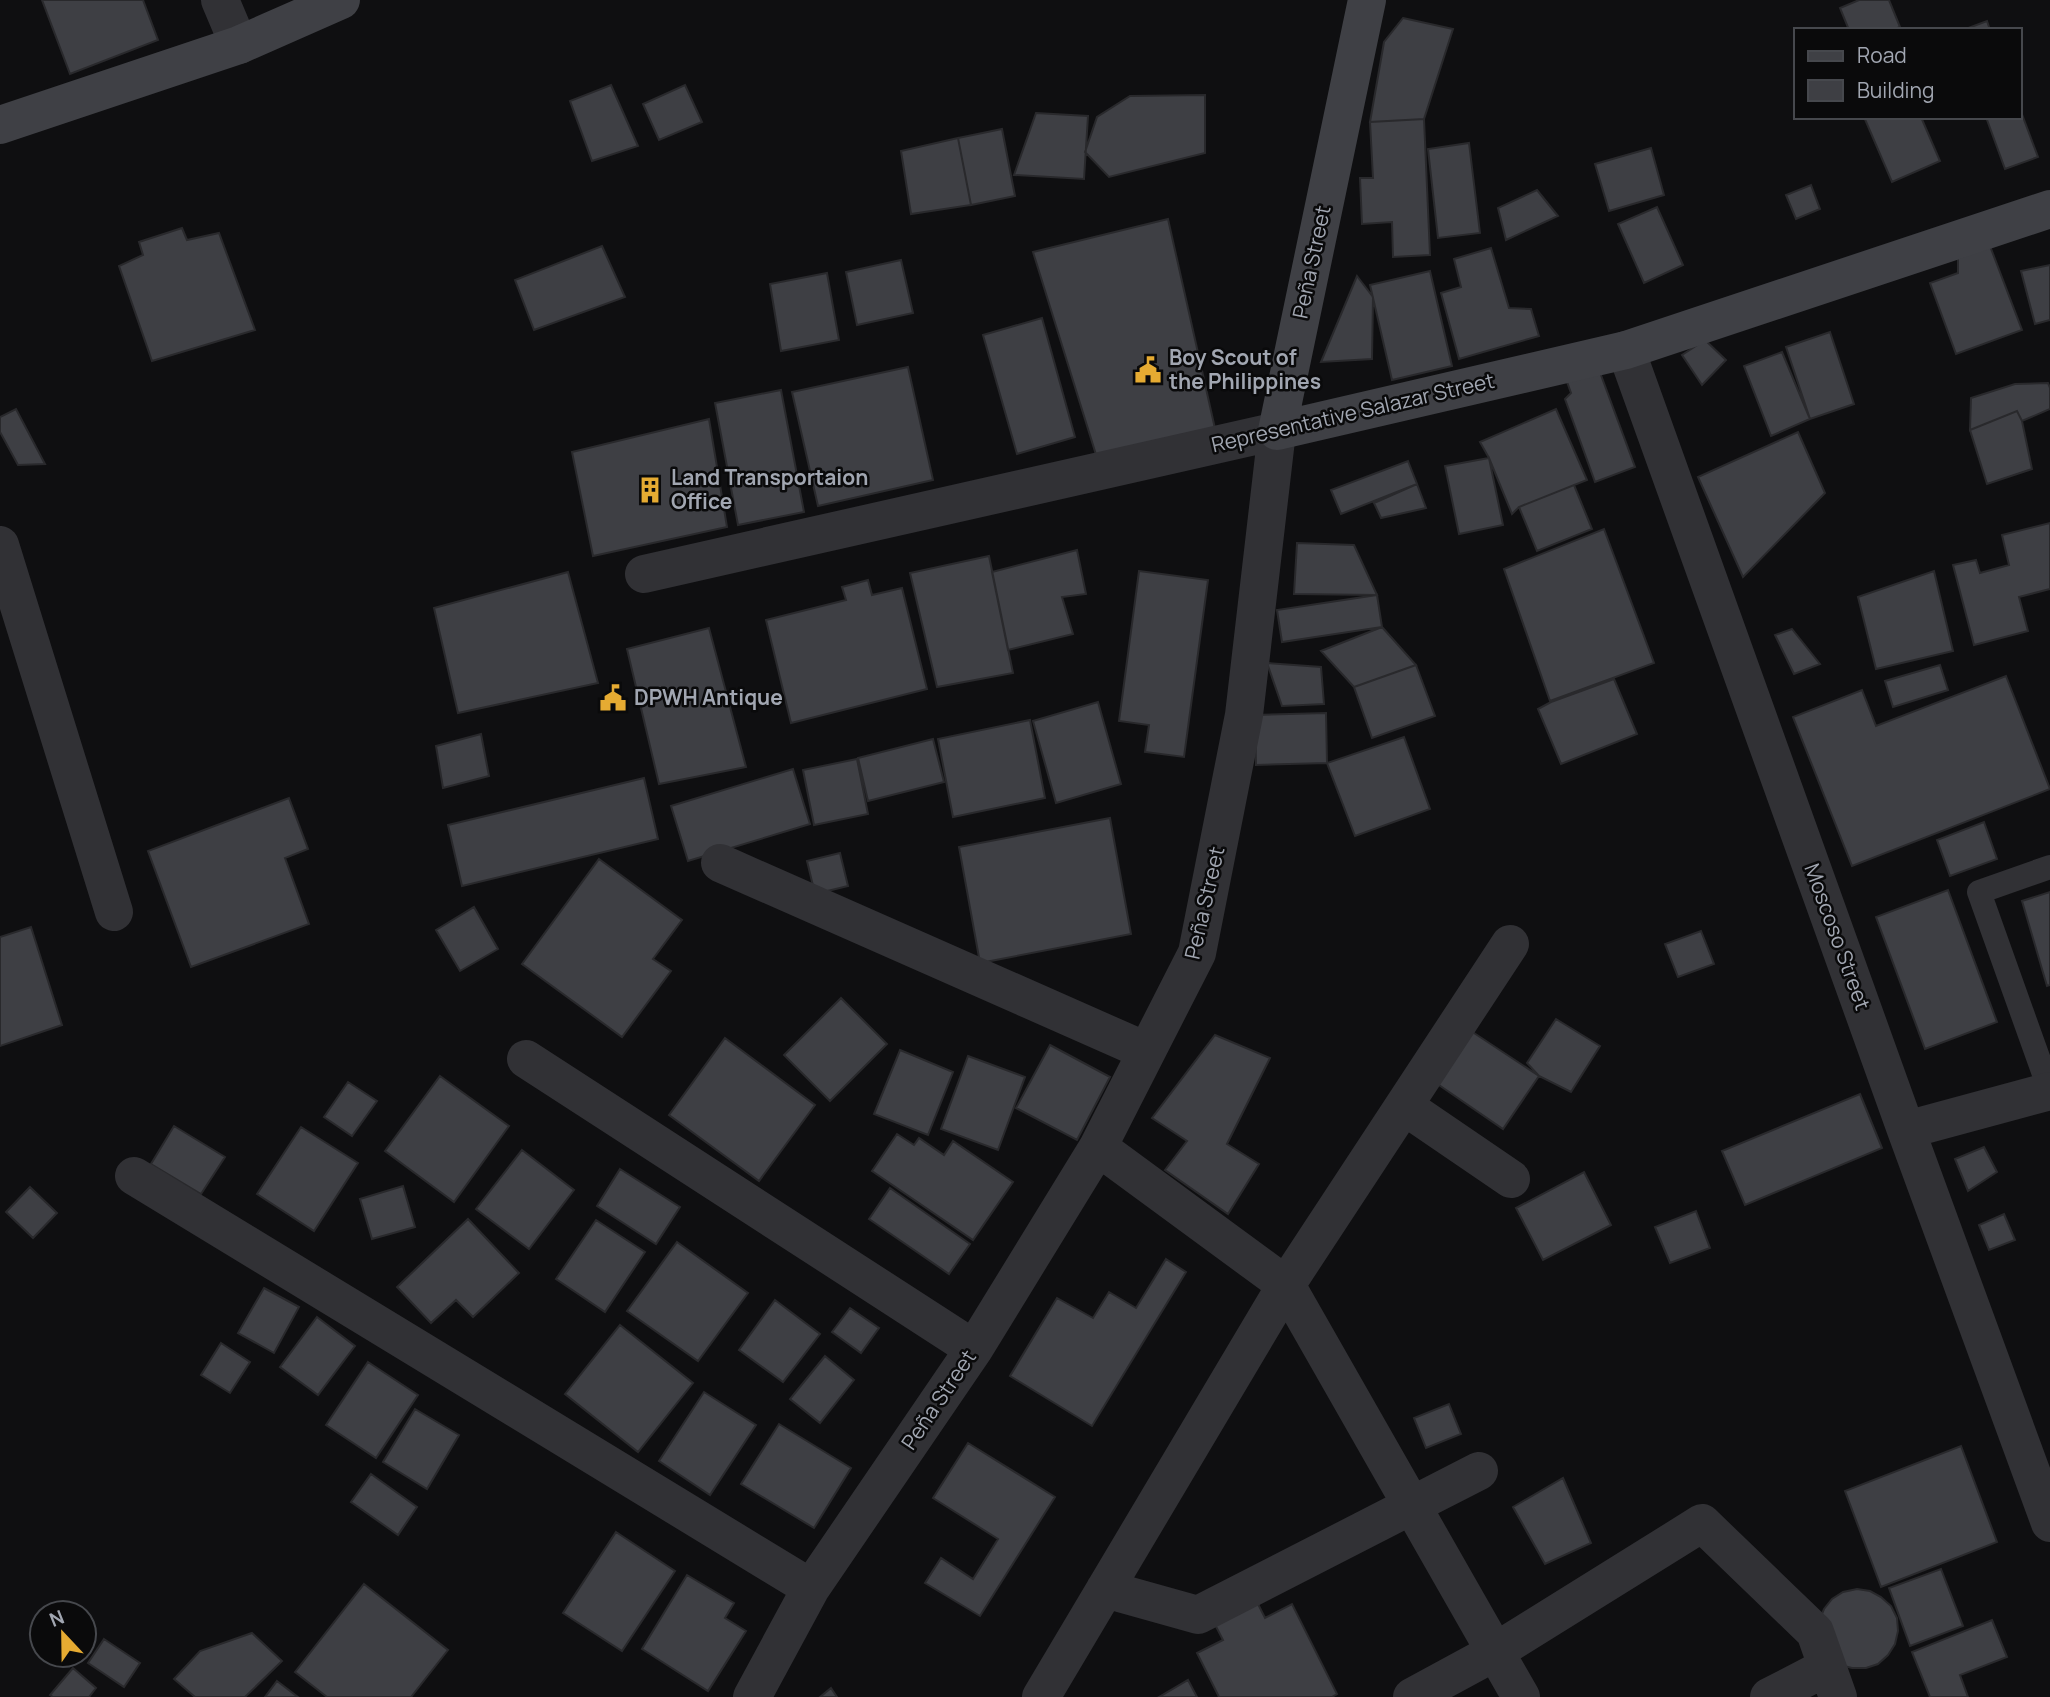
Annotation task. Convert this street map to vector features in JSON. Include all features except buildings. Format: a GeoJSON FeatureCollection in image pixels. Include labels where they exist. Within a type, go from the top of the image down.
{"type":"FeatureCollection","features":[{"type":"Feature","properties":{"kind":"street"},"geometry":{"type":"LineString","coordinates":[[220,0],[239,46]]}},
{"type":"Feature","properties":{"kind":"street"},"geometry":{"type":"LineString","coordinates":[[0,125],[239,46],[341,0]]}},
{"type":"Feature","properties":{"kind":"street","name":"Peña Street"},"geometry":{"type":"LineString","coordinates":[[752,1697],[811,1588],[974,1349],[1098,1147],[1197,953],[1244,715],[1277,431],[1367,0]]}},
{"type":"Feature","properties":{"kind":"street","name":"Representative Salazar Street"},"geometry":{"type":"LineString","coordinates":[[644,574],[1626,350],[2050,209]]}},
{"type":"Feature","properties":{"kind":"street","name":"Moscoso Street"},"geometry":{"type":"LineString","coordinates":[[1626,350],[2050,1523]]}},
{"type":"Feature","properties":{"kind":"street"},"geometry":{"type":"LineString","coordinates":[[0,545],[114,912]]}},
{"type":"Feature","properties":{"kind":"street"},"geometry":{"type":"LineString","coordinates":[[720,863],[1146,1051]]}},
{"type":"Feature","properties":{"kind":"street"},"geometry":{"type":"LineString","coordinates":[[1041,1697],[1286,1285],[1510,944]]}},
{"type":"Feature","properties":{"kind":"street"},"geometry":{"type":"LineString","coordinates":[[526,1059],[974,1349]]}},
{"type":"Feature","properties":{"kind":"street"},"geometry":{"type":"LineString","coordinates":[[1906,1130],[2050,1091]]}},
{"type":"Feature","properties":{"kind":"street"},"geometry":{"type":"LineString","coordinates":[[1404,1106],[1511,1178]]}},
{"type":"Feature","properties":{"kind":"street"},"geometry":{"type":"LineString","coordinates":[[1098,1147],[1286,1285],[1521,1697]]}},
{"type":"Feature","properties":{"kind":"street"},"geometry":{"type":"LineString","coordinates":[[134,1176],[811,1588]]}},
{"type":"Feature","properties":{"kind":"street"},"geometry":{"type":"LineString","coordinates":[[1105,1589],[1198,1615],[1479,1471]]}},
{"type":"Feature","properties":{"kind":"street"},"geometry":{"type":"LineString","coordinates":[[1412,1697],[1495,1652],[1702,1523],[1815,1632],[1832,1682],[1769,1697]]}},
{"type":"Feature","properties":{"kind":"lane"},"geometry":{"type":"LineString","coordinates":[[2050,867],[1979,892],[2050,1091]]}},
{"type":"Feature","properties":{"kind":"place","name":"Boy Scout of the Philippines"},"geometry":{"type":"Point","coordinates":[1148,370]}},
{"type":"Feature","properties":{"kind":"place","name":"Land Transportaion Office"},"geometry":{"type":"Point","coordinates":[650,490]}},
{"type":"Feature","properties":{"kind":"place","name":"DPWH Antique"},"geometry":{"type":"Point","coordinates":[613,698]}}]}
